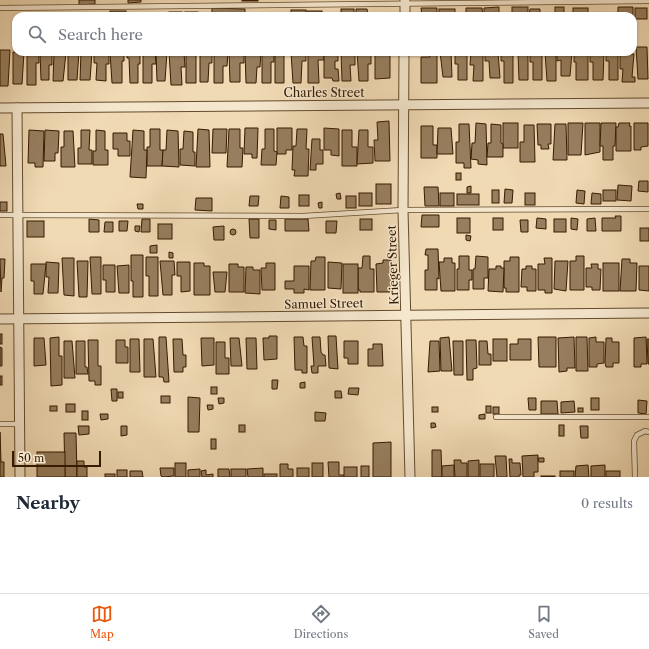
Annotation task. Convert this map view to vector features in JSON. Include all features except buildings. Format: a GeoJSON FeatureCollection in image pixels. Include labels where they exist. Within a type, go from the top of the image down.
{"type":"FeatureCollection","features":[{"type":"Feature","properties":{"kind":"street","name":"Krieger Street"},"geometry":{"type":"LineString","coordinates":[[404,56],[403,210],[407,314],[410,477]]}},
{"type":"Feature","properties":{"kind":"street","name":"Charles Street"},"geometry":{"type":"LineString","coordinates":[[0,108],[649,103]]}},
{"type":"Feature","properties":{"kind":"street"},"geometry":{"type":"LineString","coordinates":[[17,108],[20,477]]}},
{"type":"Feature","properties":{"kind":"street","name":"Samuel Street"},"geometry":{"type":"LineString","coordinates":[[0,319],[407,314],[649,313]]}},
{"type":"Feature","properties":{"kind":"lane"},"geometry":{"type":"LineString","coordinates":[[0,8],[405,2],[649,1]]}},
{"type":"Feature","properties":{"kind":"lane"},"geometry":{"type":"LineString","coordinates":[[0,215],[303,216],[403,210],[649,209]]}},
{"type":"Feature","properties":{"kind":"lane"},"geometry":{"type":"LineString","coordinates":[[496,417],[649,417]]}},
{"type":"Feature","properties":{"kind":"lane"},"geometry":{"type":"LineString","coordinates":[[0,424],[20,424]]}},
{"type":"Feature","properties":{"kind":"lane"},"geometry":{"type":"LineString","coordinates":[[634,477],[634,441],[637,435],[645,431],[649,432]]}}]}
